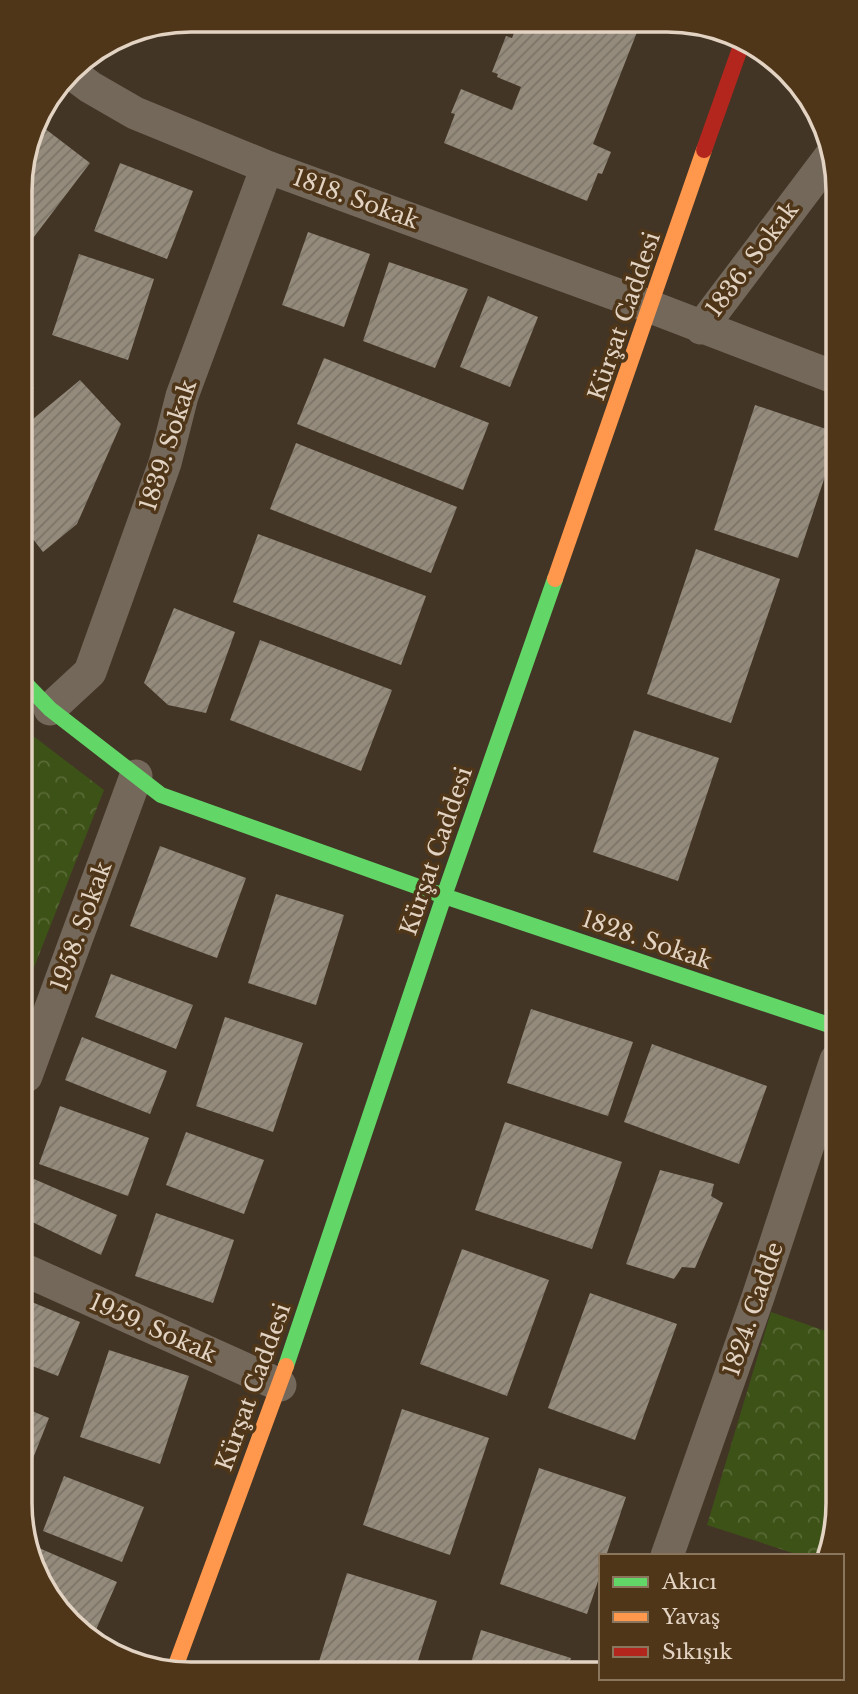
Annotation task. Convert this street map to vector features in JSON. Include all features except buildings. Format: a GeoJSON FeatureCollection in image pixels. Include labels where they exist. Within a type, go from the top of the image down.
{"type":"FeatureCollection","features":[{"type":"Feature","properties":{"kind":"street","name":"Kürşat Caddesi"},"geometry":{"type":"LineString","coordinates":[[177,1661],[280,1385],[444,896],[740,49]]}},
{"type":"Feature","properties":{"kind":"street","name":"1818. Sokak"},"geometry":{"type":"LineString","coordinates":[[79,78],[135,113],[267,167],[651,307],[827,374]]}},
{"type":"Feature","properties":{"kind":"street","name":"1836. Sokak"},"geometry":{"type":"LineString","coordinates":[[701,327],[824,165]]}},
{"type":"Feature","properties":{"kind":"street","name":"1839. Sokak"},"geometry":{"type":"LineString","coordinates":[[50,709],[90,672],[165,463],[182,396],[267,167]]}},
{"type":"Feature","properties":{"kind":"street","name":"1828. Sokak"},"geometry":{"type":"LineString","coordinates":[[32,690],[50,709],[161,795],[444,896],[826,1024]]}},
{"type":"Feature","properties":{"kind":"street","name":"1958. Sokak"},"geometry":{"type":"LineString","coordinates":[[32,1060],[136,776]]}},
{"type":"Feature","properties":{"kind":"street","name":"1824. Cadde"},"geometry":{"type":"LineString","coordinates":[[668,1554],[758,1297],[826,1087]]}},
{"type":"Feature","properties":{"kind":"street","name":"1959. Sokak"},"geometry":{"type":"LineString","coordinates":[[32,1273],[280,1385]]}},
{"type":"Feature","properties":{"kind":"green space"},"geometry":{"type":"Polygon","coordinates":[[[32,735],[104,790],[32,972],[32,735]]]}},
{"type":"Feature","properties":{"kind":"green space"},"geometry":{"type":"Polygon","coordinates":[[[771,1312],[826,1331],[826,1514],[818,1554],[796,1554],[707,1525],[771,1312]]]}},
{"type":"Feature","properties":{"kind":"traffic: fast"},"geometry":{"type":"LineString","coordinates":[[286,1366],[444,896],[555,579]]}},
{"type":"Feature","properties":{"kind":"traffic: fast"},"geometry":{"type":"LineString","coordinates":[[32,690],[50,709],[161,795],[444,896],[826,1024]]}},
{"type":"Feature","properties":{"kind":"traffic: slow"},"geometry":{"type":"LineString","coordinates":[[555,579],[704,150]]}},
{"type":"Feature","properties":{"kind":"traffic: slow"},"geometry":{"type":"LineString","coordinates":[[177,1661],[286,1366]]}},
{"type":"Feature","properties":{"kind":"traffic: jam"},"geometry":{"type":"LineString","coordinates":[[704,150],[740,49]]}}]}
